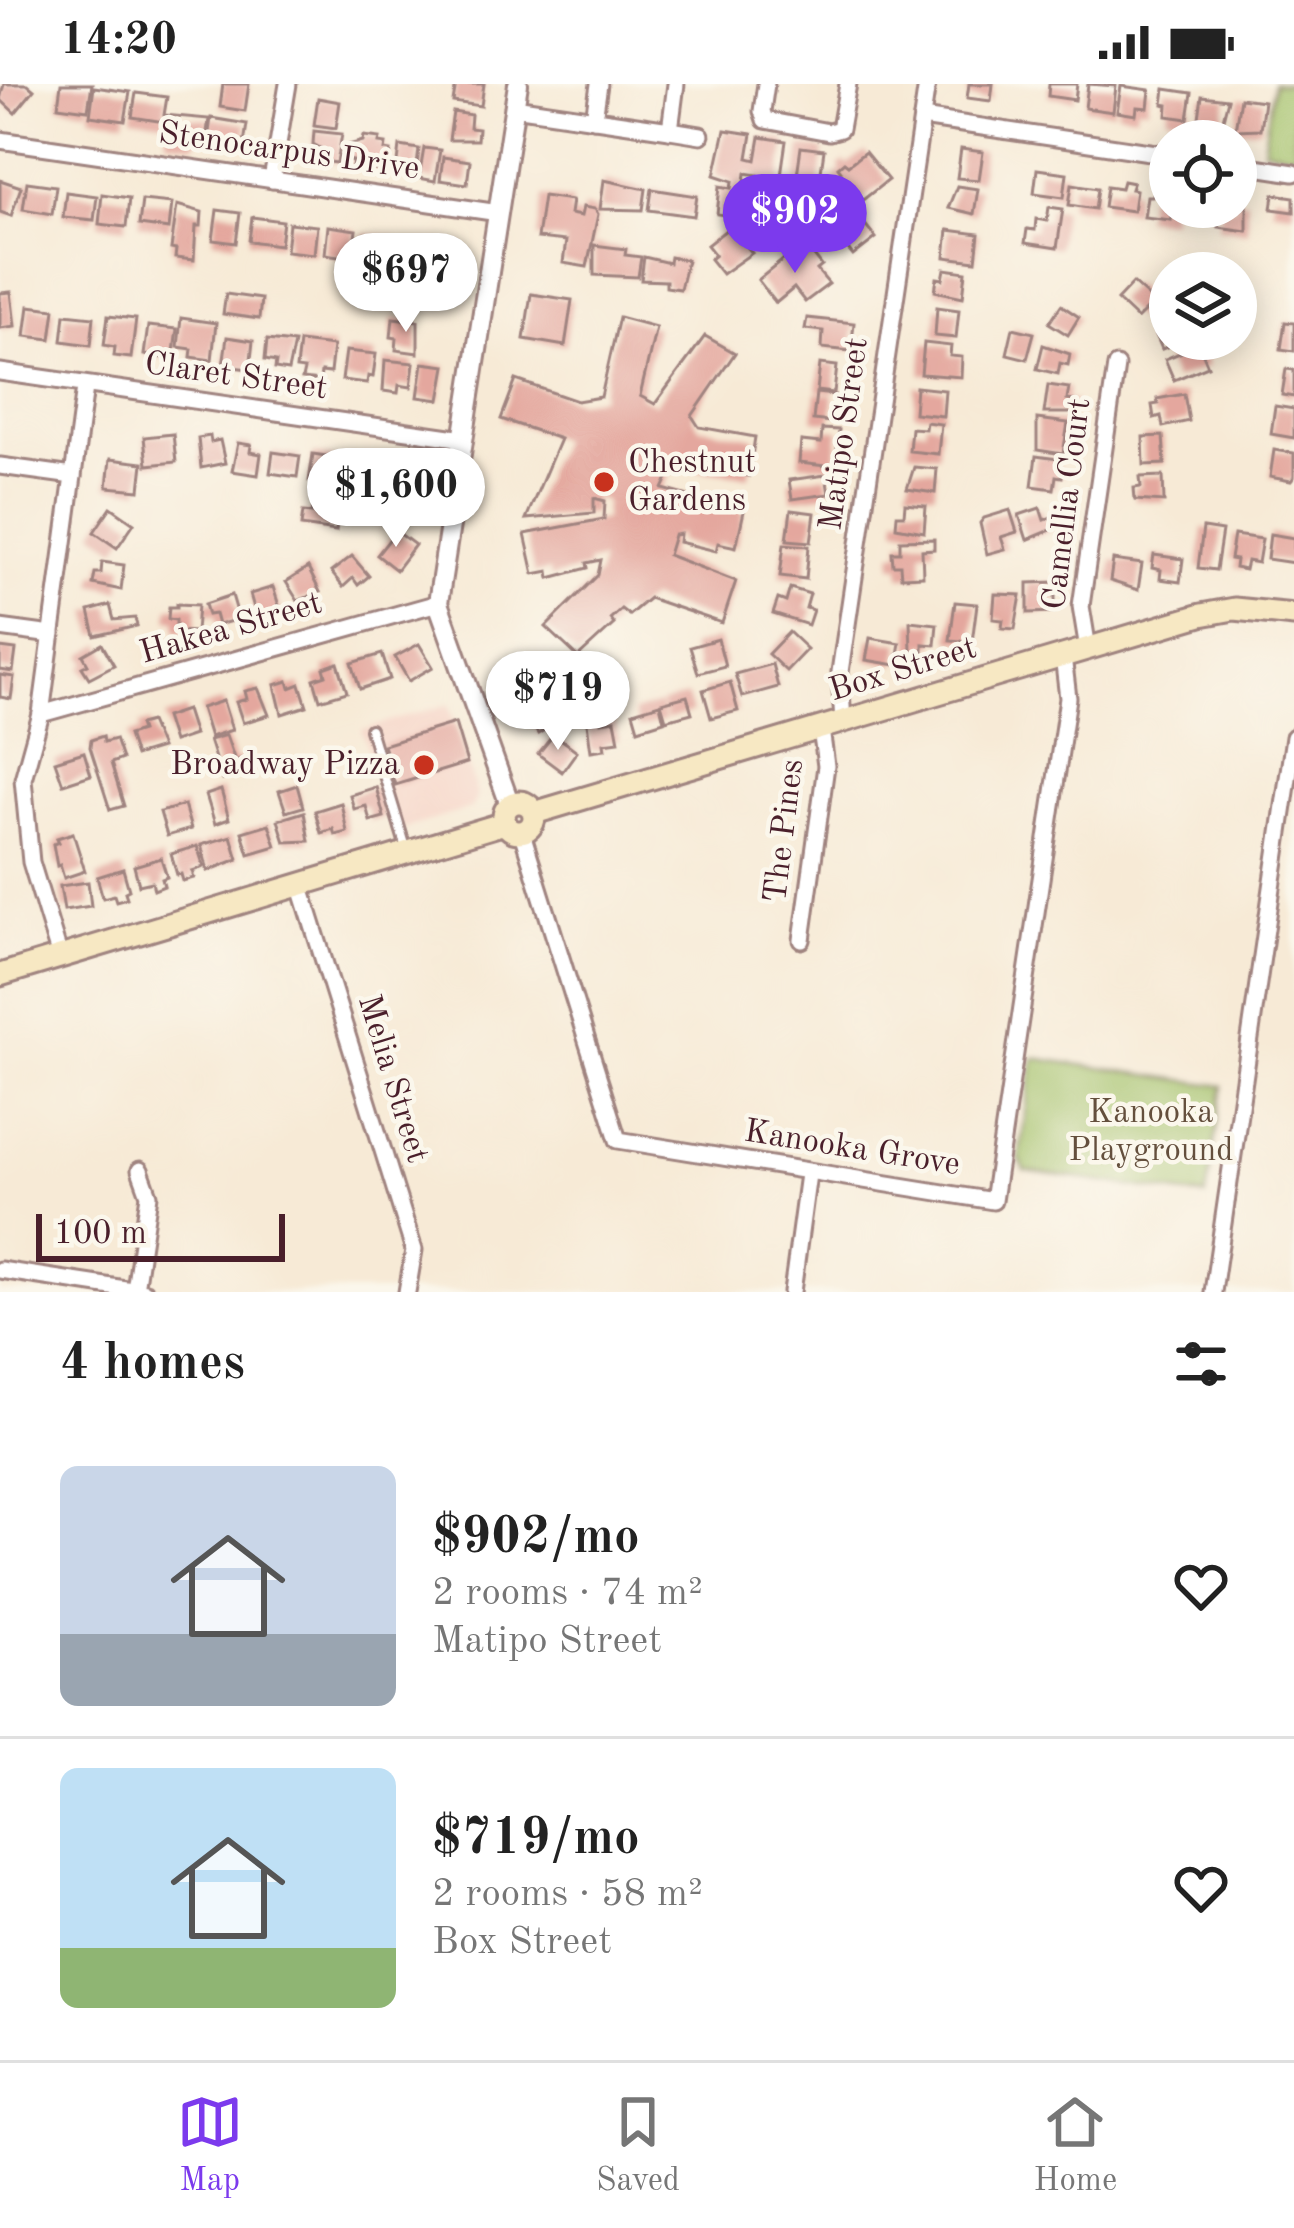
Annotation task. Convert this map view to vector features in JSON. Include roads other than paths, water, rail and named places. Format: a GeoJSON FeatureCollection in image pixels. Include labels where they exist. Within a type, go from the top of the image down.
{"type":"FeatureCollection","features":[{"type":"Feature","properties":{"kind":"main road","name":"Box Street"},"geometry":{"type":"LineString","coordinates":[[0,975],[1218,611],[1249,609],[1294,615]]}},
{"type":"Feature","properties":{"kind":"street"},"geometry":{"type":"LineString","coordinates":[[272,180],[288,84]]}},
{"type":"Feature","properties":{"kind":"street"},"geometry":{"type":"LineString","coordinates":[[518,84],[438,603],[518,818]]}},
{"type":"Feature","properties":{"kind":"street"},"geometry":{"type":"LineString","coordinates":[[595,119],[599,84]]}},
{"type":"Feature","properties":{"kind":"street"},"geometry":{"type":"LineString","coordinates":[[670,130],[676,84]]}},
{"type":"Feature","properties":{"kind":"street"},"geometry":{"type":"LineString","coordinates":[[766,84],[765,120],[829,132],[840,129],[843,122],[848,84]]}},
{"type":"Feature","properties":{"kind":"street","name":"Matipo Street"},"geometry":{"type":"LineString","coordinates":[[832,726],[927,84]]}},
{"type":"Feature","properties":{"kind":"street"},"geometry":{"type":"LineString","coordinates":[[514,107],[700,135]]}},
{"type":"Feature","properties":{"kind":"street"},"geometry":{"type":"LineString","coordinates":[[922,118],[1149,152]]}},
{"type":"Feature","properties":{"kind":"street","name":"Stenocarpus Drive"},"geometry":{"type":"LineString","coordinates":[[0,140],[499,213]]}},
{"type":"Feature","properties":{"kind":"street"},"geometry":{"type":"LineString","coordinates":[[1257,167],[1294,173]]}},
{"type":"Feature","properties":{"kind":"street","name":"Camellia Court"},"geometry":{"type":"LineString","coordinates":[[1088,649],[1081,606],[1116,365]]}},
{"type":"Feature","properties":{"kind":"street","name":"Claret Street"},"geometry":{"type":"LineString","coordinates":[[0,372],[464,439]]}},
{"type":"Feature","properties":{"kind":"street"},"geometry":{"type":"LineString","coordinates":[[60,957],[31,862],[23,779],[41,714],[85,387]]}},
{"type":"Feature","properties":{"kind":"street"},"geometry":{"type":"LineString","coordinates":[[0,466],[73,476]]}},
{"type":"Feature","properties":{"kind":"street","name":"Hakea Street"},"geometry":{"type":"LineString","coordinates":[[41,714],[438,603]]}},
{"type":"Feature","properties":{"kind":"street"},"geometry":{"type":"LineString","coordinates":[[0,628],[52,635]]}},
{"type":"Feature","properties":{"kind":"street","name":"Kanooka Grove"},"geometry":{"type":"LineString","coordinates":[[518,818],[618,1140],[993,1201],[1068,698],[1063,656]]}},
{"type":"Feature","properties":{"kind":"street","name":"The Pines"},"geometry":{"type":"LineString","coordinates":[[802,940],[832,726]]}},
{"type":"Feature","properties":{"kind":"street"},"geometry":{"type":"LineString","coordinates":[[1213,1292],[1294,737]]}},
{"type":"Feature","properties":{"kind":"street","name":"Melia Street"},"geometry":{"type":"LineString","coordinates":[[300,884],[414,1250],[407,1292]]}},
{"type":"Feature","properties":{"kind":"street"},"geometry":{"type":"LineString","coordinates":[[0,1270],[140,1291],[149,1195],[140,1170]]}},
{"type":"Feature","properties":{"kind":"street"},"geometry":{"type":"LineString","coordinates":[[792,1292],[808,1174]]}},
{"type":"Feature","properties":{"kind":"lane"},"geometry":{"type":"LineString","coordinates":[[370,729],[407,852]]}},
{"type":"Feature","properties":{"kind":"place","name":"Chestnut Gardens"},"geometry":{"type":"Point","coordinates":[604,482]}},
{"type":"Feature","properties":{"kind":"place","name":"Broadway Pizza"},"geometry":{"type":"Point","coordinates":[424,765]}},
{"type":"Feature","properties":{"kind":"park label","name":"Kanooka Playground"},"geometry":{"type":"Point","coordinates":[1151,1132]}}]}
